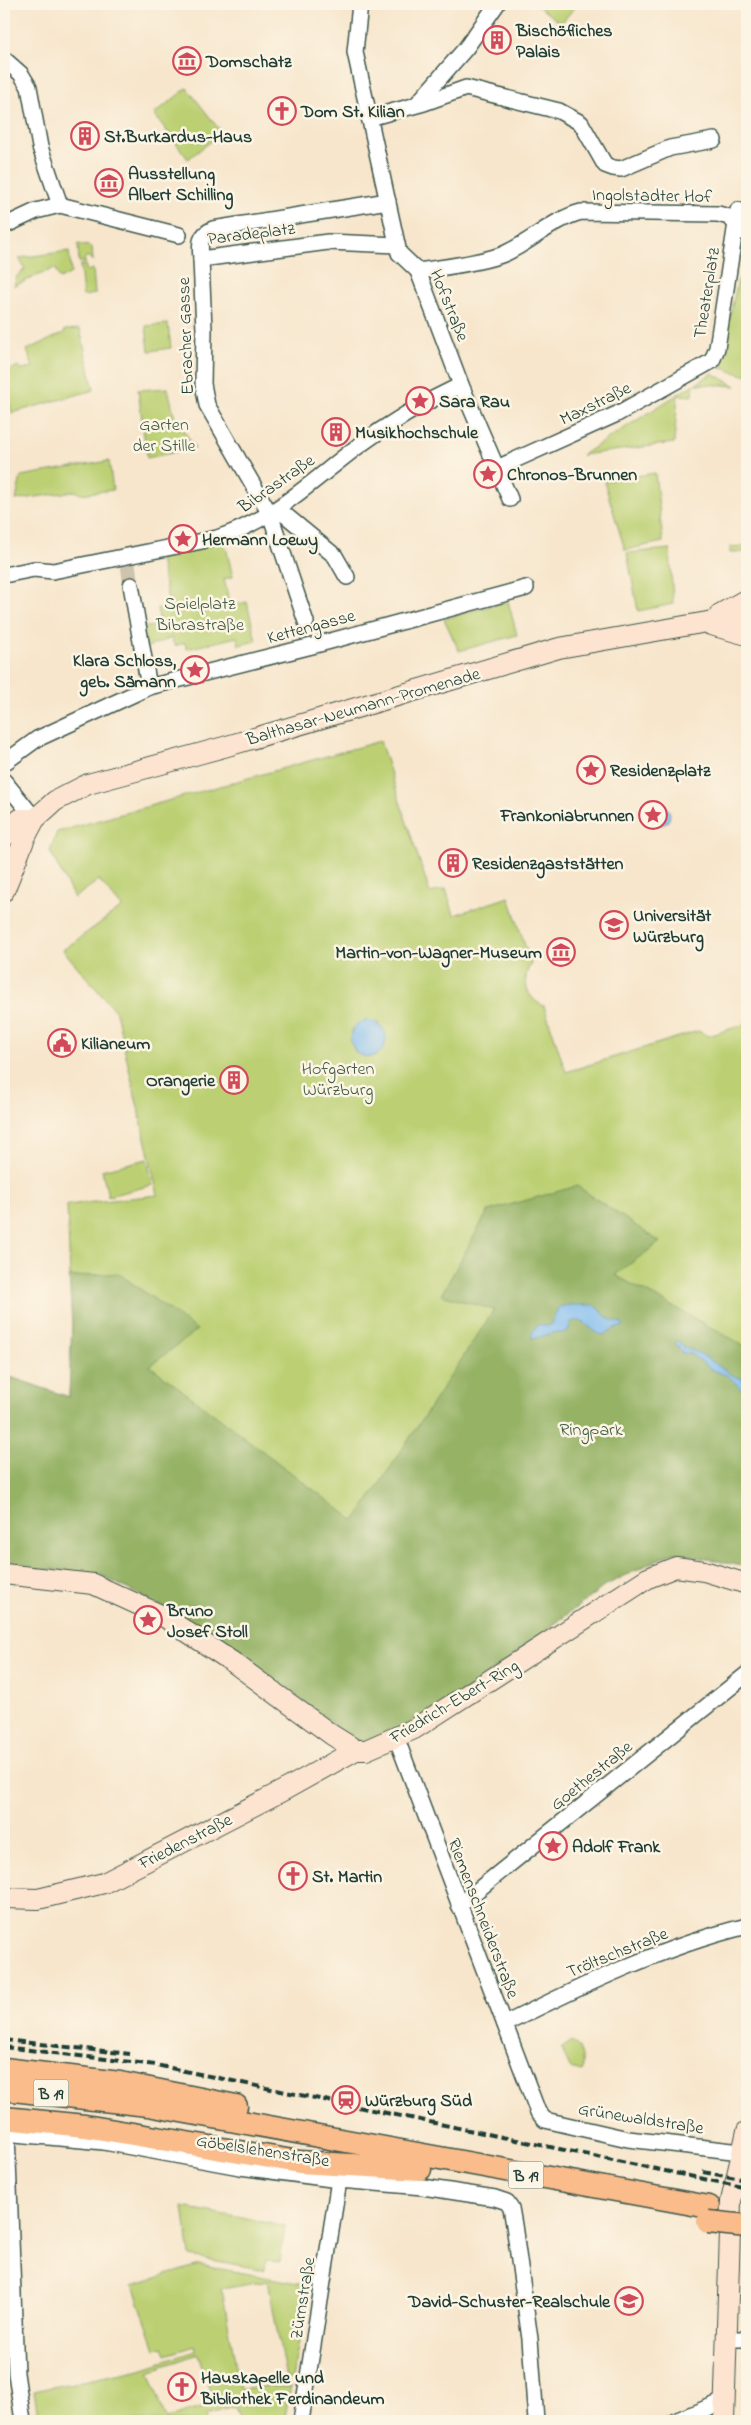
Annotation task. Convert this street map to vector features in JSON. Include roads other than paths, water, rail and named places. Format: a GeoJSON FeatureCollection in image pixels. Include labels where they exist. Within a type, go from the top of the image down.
{"type":"FeatureCollection","features":[{"type":"Feature","properties":{"kind":"main road"},"geometry":{"type":"LineString","coordinates":[[4,2069],[32,2070],[120,2083],[304,2120],[343,2141]]}},
{"type":"Feature","properties":{"kind":"main road","name":"B 19"},"geometry":{"type":"LineString","coordinates":[[4,2089],[97,2105],[420,2169],[709,2214],[739,2206]]}},
{"type":"Feature","properties":{"kind":"main road","name":"B 19"},"geometry":{"type":"LineString","coordinates":[[4,2102],[148,2105],[343,2141],[709,2214],[747,2226]]}},
{"type":"Feature","properties":{"kind":"main road"},"geometry":{"type":"LineString","coordinates":[[5,2128],[85,2126],[299,2162],[420,2169]]}},
{"type":"Feature","properties":{"kind":"street","name":"Hofstraße"},"geometry":{"type":"LineString","coordinates":[[360,4],[355,52],[399,253],[418,271],[461,385],[510,500]]}},
{"type":"Feature","properties":{"kind":"street"},"geometry":{"type":"LineString","coordinates":[[416,105],[466,48],[497,4]]}},
{"type":"Feature","properties":{"kind":"street"},"geometry":{"type":"LineString","coordinates":[[4,58],[21,74],[29,87],[40,147],[60,205]]}},
{"type":"Feature","properties":{"kind":"street"},"geometry":{"type":"LineString","coordinates":[[369,118],[466,88],[559,111],[581,123],[605,165],[613,168],[621,168],[670,148],[714,140]]}},
{"type":"Feature","properties":{"kind":"street","name":"Paradeplatz"},"geometry":{"type":"LineString","coordinates":[[388,201],[213,229],[197,239],[201,259],[328,242],[397,245]]}},
{"type":"Feature","properties":{"kind":"street"},"geometry":{"type":"LineString","coordinates":[[4,226],[36,211],[60,205],[179,234]]}},
{"type":"Feature","properties":{"kind":"street","name":"Ingolstadter Hof"},"geometry":{"type":"LineString","coordinates":[[418,271],[503,254],[527,242],[564,217],[600,211],[639,214],[718,214],[737,217]]}},
{"type":"Feature","properties":{"kind":"street"},"geometry":{"type":"LineString","coordinates":[[737,217],[747,234]]}},
{"type":"Feature","properties":{"kind":"street","name":"Theaterplatz"},"geometry":{"type":"LineString","coordinates":[[706,366],[712,361],[717,348],[737,217]]}},
{"type":"Feature","properties":{"kind":"street","name":"Ebracher Gasse"},"geometry":{"type":"LineString","coordinates":[[201,259],[204,384],[208,405],[270,514],[306,622]]}},
{"type":"Feature","properties":{"kind":"street","name":"Maxstraße"},"geometry":{"type":"LineString","coordinates":[[497,468],[617,414],[706,366]]}},
{"type":"Feature","properties":{"kind":"street","name":"Bibrastraße"},"geometry":{"type":"LineString","coordinates":[[4,574],[34,569],[53,571],[127,560],[240,531],[270,514],[359,445],[417,408],[461,385]]}},
{"type":"Feature","properties":{"kind":"street"},"geometry":{"type":"LineString","coordinates":[[270,514],[284,514],[335,556],[347,577]]}},
{"type":"Feature","properties":{"kind":"street"},"geometry":{"type":"LineString","coordinates":[[130,584],[149,687]]}},
{"type":"Feature","properties":{"kind":"street","name":"Kettengasse"},"geometry":{"type":"LineString","coordinates":[[4,763],[37,739],[149,687],[312,646],[526,588]]}},
{"type":"Feature","properties":{"kind":"street"},"geometry":{"type":"LineString","coordinates":[[702,622],[727,612],[747,599]]}},
{"type":"Feature","properties":{"kind":"street","name":"Balthasar-Neumann-Promenade"},"geometry":{"type":"LineString","coordinates":[[35,819],[55,801],[88,784],[224,747],[559,648],[747,615]]}},
{"type":"Feature","properties":{"kind":"street","name":"Balthasar-Neumann-Promenade"},"geometry":{"type":"LineString","coordinates":[[702,622],[747,635]]}},
{"type":"Feature","properties":{"kind":"street"},"geometry":{"type":"LineString","coordinates":[[4,781],[35,819]]}},
{"type":"Feature","properties":{"kind":"street"},"geometry":{"type":"LineString","coordinates":[[17,858],[16,847],[5,837],[20,819],[35,819]]}},
{"type":"Feature","properties":{"kind":"street"},"geometry":{"type":"LineString","coordinates":[[5,886],[35,819]]}},
{"type":"Feature","properties":{"kind":"street","name":"Friedrich-Ebert-Ring"},"geometry":{"type":"LineString","coordinates":[[356,1750],[366,1750],[414,1729],[648,1578],[676,1567],[704,1571],[747,1584]]}},
{"type":"Feature","properties":{"kind":"street"},"geometry":{"type":"LineString","coordinates":[[4,1574],[93,1584],[163,1616],[234,1663],[356,1750]]}},
{"type":"Feature","properties":{"kind":"street","name":"Goethestraße"},"geometry":{"type":"LineString","coordinates":[[459,1904],[747,1674]]}},
{"type":"Feature","properties":{"kind":"street","name":"Riemenschneiderstraße"},"geometry":{"type":"LineString","coordinates":[[396,1737],[538,2112]]}},
{"type":"Feature","properties":{"kind":"street","name":"Friedenstraße"},"geometry":{"type":"LineString","coordinates":[[4,1898],[38,1899],[104,1883],[286,1789],[356,1750]]}},
{"type":"Feature","properties":{"kind":"street","name":"Tröltschstraße"},"geometry":{"type":"LineString","coordinates":[[504,2024],[562,1995],[660,1953],[747,1926]]}},
{"type":"Feature","properties":{"kind":"street","name":"Grünewaldstraße"},"geometry":{"type":"LineString","coordinates":[[538,2112],[545,2120],[628,2139],[741,2152]]}},
{"type":"Feature","properties":{"kind":"street"},"geometry":{"type":"LineString","coordinates":[[5,2128],[16,2373],[23,2421]]}},
{"type":"Feature","properties":{"kind":"street","name":"Göbelslehenstraße"},"geometry":{"type":"LineString","coordinates":[[5,2128],[104,2142],[240,2167],[339,2180],[380,2182],[490,2197],[507,2202],[511,2208],[530,2339],[536,2421]]}},
{"type":"Feature","properties":{"kind":"street"},"geometry":{"type":"LineString","coordinates":[[724,2421],[726,2339],[739,2206],[741,2152],[747,2131]]}},
{"type":"Feature","properties":{"kind":"street","name":"Zürnstraße"},"geometry":{"type":"LineString","coordinates":[[301,2421],[339,2180]]}},
{"type":"Feature","properties":{"kind":"street"},"geometry":{"type":"LineString","coordinates":[[726,2339],[747,2339]]}},
{"type":"Feature","properties":{"kind":"street"},"geometry":{"type":"LineString","coordinates":[[675,2421],[724,2401]]}},
{"type":"Feature","properties":{"kind":"water","name":"Frankoniabrunnen"},"geometry":{"type":"Polygon","coordinates":[[[660,805],[667,808],[670,815],[667,822],[660,825],[653,822],[650,815],[653,808],[660,805]]]}},
{"type":"Feature","properties":{"kind":"water"},"geometry":{"type":"Polygon","coordinates":[[[368,1020],[378,1024],[384,1030],[386,1037],[385,1045],[381,1051],[375,1056],[366,1057],[356,1053],[350,1041],[354,1027],[360,1022],[368,1020]]]}},
{"type":"Feature","properties":{"kind":"water"},"geometry":{"type":"Polygon","coordinates":[[[747,1094],[747,1115],[740,1106],[742,1099],[747,1094]]]}},
{"type":"Feature","properties":{"kind":"water"},"geometry":{"type":"Polygon","coordinates":[[[594,1305],[609,1319],[623,1324],[623,1327],[615,1328],[603,1335],[584,1323],[576,1321],[571,1322],[568,1331],[532,1339],[532,1333],[538,1324],[550,1325],[559,1307],[594,1305]]]}},
{"type":"Feature","properties":{"kind":"water"},"geometry":{"type":"Polygon","coordinates":[[[677,1341],[685,1348],[701,1354],[732,1375],[745,1380],[747,1394],[728,1376],[713,1370],[690,1354],[682,1353],[675,1343],[677,1341]]]}},
{"type":"Feature","properties":{"kind":"tunnel"},"geometry":{"type":"LineString","coordinates":[[128,565],[131,585]]}},
{"type":"Feature","properties":{"kind":"railway"},"geometry":{"type":"LineString","coordinates":[[4,2040],[130,2054]]}},
{"type":"Feature","properties":{"kind":"railway"},"geometry":{"type":"LineString","coordinates":[[4,2047],[156,2065],[747,2188]]}},
{"type":"Feature","properties":{"kind":"railway"},"geometry":{"type":"LineString","coordinates":[[703,2172],[747,2180]]}},
{"type":"Feature","properties":{"kind":"place","name":"Bischöfliches Palais"},"geometry":{"type":"Point","coordinates":[497,40]}},
{"type":"Feature","properties":{"kind":"place","name":"Domschatz"},"geometry":{"type":"Point","coordinates":[187,61]}},
{"type":"Feature","properties":{"kind":"place","name":"Dom St. Kilian"},"geometry":{"type":"Point","coordinates":[282,111]}},
{"type":"Feature","properties":{"kind":"place","name":"St.Burkardus-Haus"},"geometry":{"type":"Point","coordinates":[85,136]}},
{"type":"Feature","properties":{"kind":"place","name":"Ausstellung Albert Schilling"},"geometry":{"type":"Point","coordinates":[109,183]}},
{"type":"Feature","properties":{"kind":"place","name":"Sara Rau"},"geometry":{"type":"Point","coordinates":[420,401]}},
{"type":"Feature","properties":{"kind":"place","name":"Musikhochschule"},"geometry":{"type":"Point","coordinates":[336,432]}},
{"type":"Feature","properties":{"kind":"place","name":"Chronos-Brunnen"},"geometry":{"type":"Point","coordinates":[488,474]}},
{"type":"Feature","properties":{"kind":"place","name":"Hermann Loewy"},"geometry":{"type":"Point","coordinates":[183,539]}},
{"type":"Feature","properties":{"kind":"place","name":"Klara Schloss, geb. Sämann"},"geometry":{"type":"Point","coordinates":[195,670]}},
{"type":"Feature","properties":{"kind":"place","name":"Residenzplatz"},"geometry":{"type":"Point","coordinates":[591,770]}},
{"type":"Feature","properties":{"kind":"place","name":"Frankoniabrunnen"},"geometry":{"type":"Point","coordinates":[653,815]}},
{"type":"Feature","properties":{"kind":"place","name":"Residenzgaststätten"},"geometry":{"type":"Point","coordinates":[453,863]}},
{"type":"Feature","properties":{"kind":"place","name":"Universität Würzburg"},"geometry":{"type":"Point","coordinates":[614,925]}},
{"type":"Feature","properties":{"kind":"place","name":"Martin-von-Wagner-Museum"},"geometry":{"type":"Point","coordinates":[561,952]}},
{"type":"Feature","properties":{"kind":"place","name":"Kilianeum"},"geometry":{"type":"Point","coordinates":[62,1043]}},
{"type":"Feature","properties":{"kind":"place","name":"Orangerie"},"geometry":{"type":"Point","coordinates":[234,1080]}},
{"type":"Feature","properties":{"kind":"place","name":"Bruno Josef Stoll"},"geometry":{"type":"Point","coordinates":[148,1620]}},
{"type":"Feature","properties":{"kind":"place","name":"Adolf Frank"},"geometry":{"type":"Point","coordinates":[553,1846]}},
{"type":"Feature","properties":{"kind":"place","name":"St. Martin"},"geometry":{"type":"Point","coordinates":[293,1876]}},
{"type":"Feature","properties":{"kind":"place","name":"Würzburg Süd"},"geometry":{"type":"Point","coordinates":[346,2100]}},
{"type":"Feature","properties":{"kind":"place","name":"David-Schuster-Realschule"},"geometry":{"type":"Point","coordinates":[629,2301]}},
{"type":"Feature","properties":{"kind":"place","name":"Hauskapelle und Bibliothek Ferdinandeum"},"geometry":{"type":"Point","coordinates":[182,2387]}},
{"type":"Feature","properties":{"kind":"park label","name":"Garten der Stille"},"geometry":{"type":"Point","coordinates":[164,434]}},
{"type":"Feature","properties":{"kind":"park label","name":"Spielplatz Bibrastraße"},"geometry":{"type":"Point","coordinates":[200,613]}},
{"type":"Feature","properties":{"kind":"park label","name":"Hofgarten Würzburg"},"geometry":{"type":"Point","coordinates":[338,1078]}},
{"type":"Feature","properties":{"kind":"park label","name":"Ringpark"},"geometry":{"type":"Point","coordinates":[591,1429]}}]}
